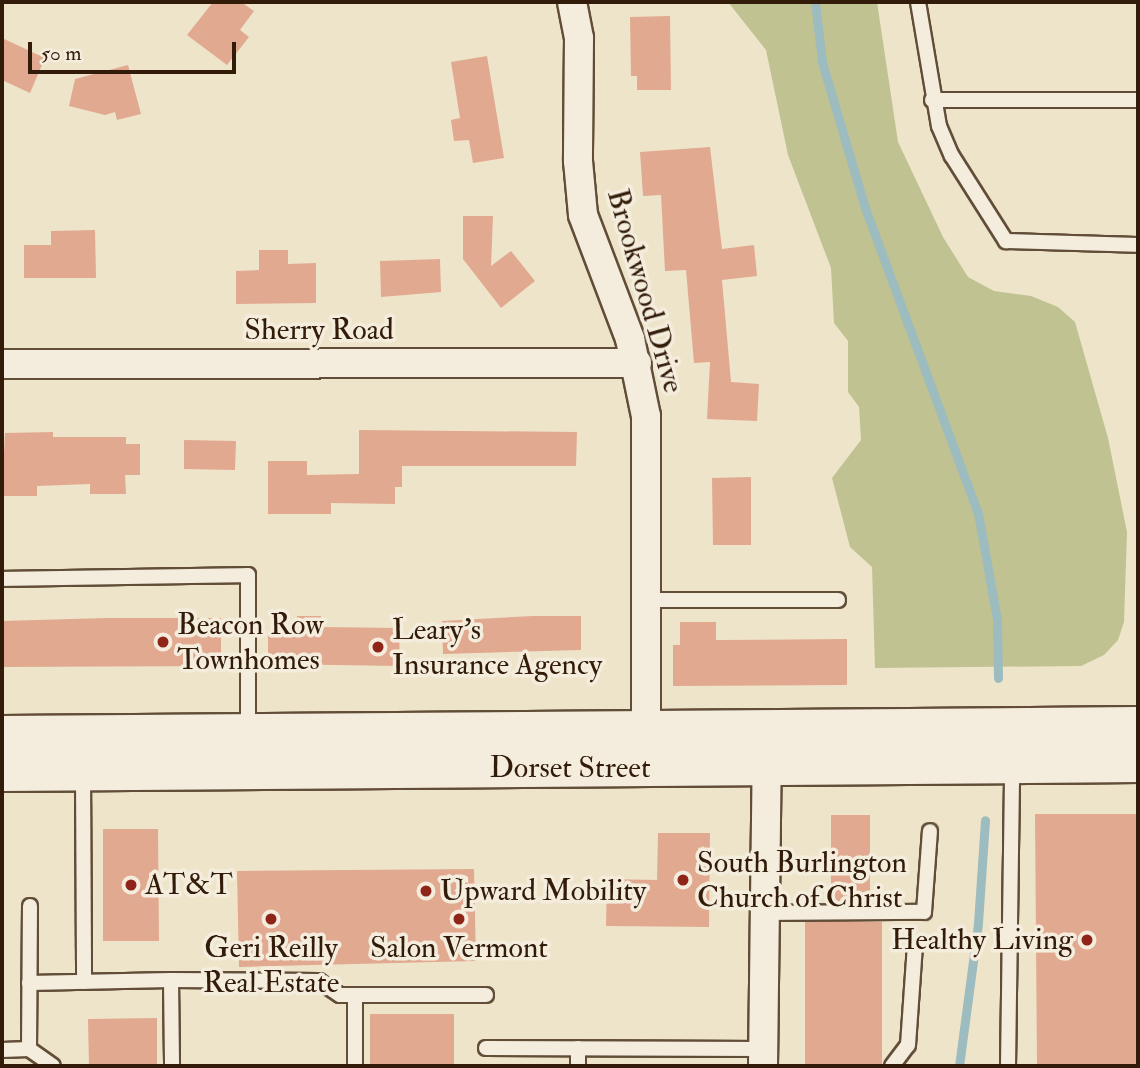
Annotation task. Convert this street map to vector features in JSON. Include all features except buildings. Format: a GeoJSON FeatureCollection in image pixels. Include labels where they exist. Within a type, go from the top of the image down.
{"type":"FeatureCollection","features":[{"type":"Feature","properties":{"kind":"main road","name":"Dorset Street"},"geometry":{"type":"LineString","coordinates":[[2,735],[1138,726]]}},
{"type":"Feature","properties":{"kind":"main road","name":"Dorset Street"},"geometry":{"type":"LineString","coordinates":[[2,772],[1138,763]]}},
{"type":"Feature","properties":{"kind":"street","name":"Brookwood Drive"},"geometry":{"type":"LineString","coordinates":[[572,2],[579,38],[578,161],[583,215],[637,363],[646,416],[646,768]]}},
{"type":"Feature","properties":{"kind":"street","name":"Sherry Road"},"geometry":{"type":"LineString","coordinates":[[2,363],[637,363]]}},
{"type":"Feature","properties":{"kind":"street"},"geometry":{"type":"LineString","coordinates":[[763,1058],[767,730]]}},
{"type":"Feature","properties":{"kind":"lane"},"geometry":{"type":"LineString","coordinates":[[918,2],[932,100],[953,156],[1006,241],[1138,245]]}},
{"type":"Feature","properties":{"kind":"lane"},"geometry":{"type":"LineString","coordinates":[[932,100],[1138,100]]}},
{"type":"Feature","properties":{"kind":"lane"},"geometry":{"type":"LineString","coordinates":[[2,579],[248,575],[248,733]]}},
{"type":"Feature","properties":{"kind":"lane"},"geometry":{"type":"LineString","coordinates":[[646,600],[838,600]]}},
{"type":"Feature","properties":{"kind":"lane"},"geometry":{"type":"LineString","coordinates":[[1008,1066],[1012,764]]}},
{"type":"Feature","properties":{"kind":"lane"},"geometry":{"type":"LineString","coordinates":[[83,771],[84,982]]}},
{"type":"Feature","properties":{"kind":"lane"},"geometry":{"type":"LineString","coordinates":[[765,913],[924,912],[930,831]]}},
{"type":"Feature","properties":{"kind":"lane"},"geometry":{"type":"LineString","coordinates":[[29,1049],[30,906]]}},
{"type":"Feature","properties":{"kind":"lane"},"geometry":{"type":"LineString","coordinates":[[892,1066],[908,1045],[915,946]]}},
{"type":"Feature","properties":{"kind":"lane"},"geometry":{"type":"LineString","coordinates":[[171,980],[172,1066]]}},
{"type":"Feature","properties":{"kind":"lane"},"geometry":{"type":"LineString","coordinates":[[29,983],[320,981],[340,996],[486,996]]}},
{"type":"Feature","properties":{"kind":"lane"},"geometry":{"type":"LineString","coordinates":[[355,995],[355,1066]]}},
{"type":"Feature","properties":{"kind":"lane"},"geometry":{"type":"LineString","coordinates":[[486,1048],[578,1048],[763,1058]]}},
{"type":"Feature","properties":{"kind":"lane"},"geometry":{"type":"LineString","coordinates":[[578,1048],[578,1066]]}},
{"type":"Feature","properties":{"kind":"lane"},"geometry":{"type":"LineString","coordinates":[[2,1050],[29,1049],[53,1066]]}},
{"type":"Feature","properties":{"kind":"green space"},"geometry":{"type":"Polygon","coordinates":[[[728,2],[877,2],[898,142],[943,237],[968,277],[994,291],[1031,296],[1058,307],[1075,322],[1108,438],[1127,532],[1124,622],[1118,640],[1104,655],[1081,666],[875,668],[872,567],[850,547],[832,478],[861,440],[859,407],[848,392],[848,341],[834,323],[831,268],[788,155],[766,50],[728,2]]]}},
{"type":"Feature","properties":{"kind":"waterway"},"geometry":{"type":"LineString","coordinates":[[815,2],[822,62],[865,208],[978,513],[997,620],[998,678]]}},
{"type":"Feature","properties":{"kind":"waterway"},"geometry":{"type":"LineString","coordinates":[[959,1066],[978,923],[985,820]]}},
{"type":"Feature","properties":{"kind":"place","name":"Beacon Row Townhomes"},"geometry":{"type":"Point","coordinates":[163,642]}},
{"type":"Feature","properties":{"kind":"place","name":"Leary's Insurance Agency"},"geometry":{"type":"Point","coordinates":[378,647]}},
{"type":"Feature","properties":{"kind":"place","name":"South Burlington Church of Christ"},"geometry":{"type":"Point","coordinates":[683,880]}},
{"type":"Feature","properties":{"kind":"place","name":"AT&T"},"geometry":{"type":"Point","coordinates":[131,885]}},
{"type":"Feature","properties":{"kind":"place","name":"Upward Mobility"},"geometry":{"type":"Point","coordinates":[426,891]}},
{"type":"Feature","properties":{"kind":"place","name":"Geri Reilly Real Estate"},"geometry":{"type":"Point","coordinates":[271,919]}},
{"type":"Feature","properties":{"kind":"place","name":"Salon Vermont"},"geometry":{"type":"Point","coordinates":[459,919]}},
{"type":"Feature","properties":{"kind":"place","name":"Healthy Living"},"geometry":{"type":"Point","coordinates":[1087,940]}}]}
